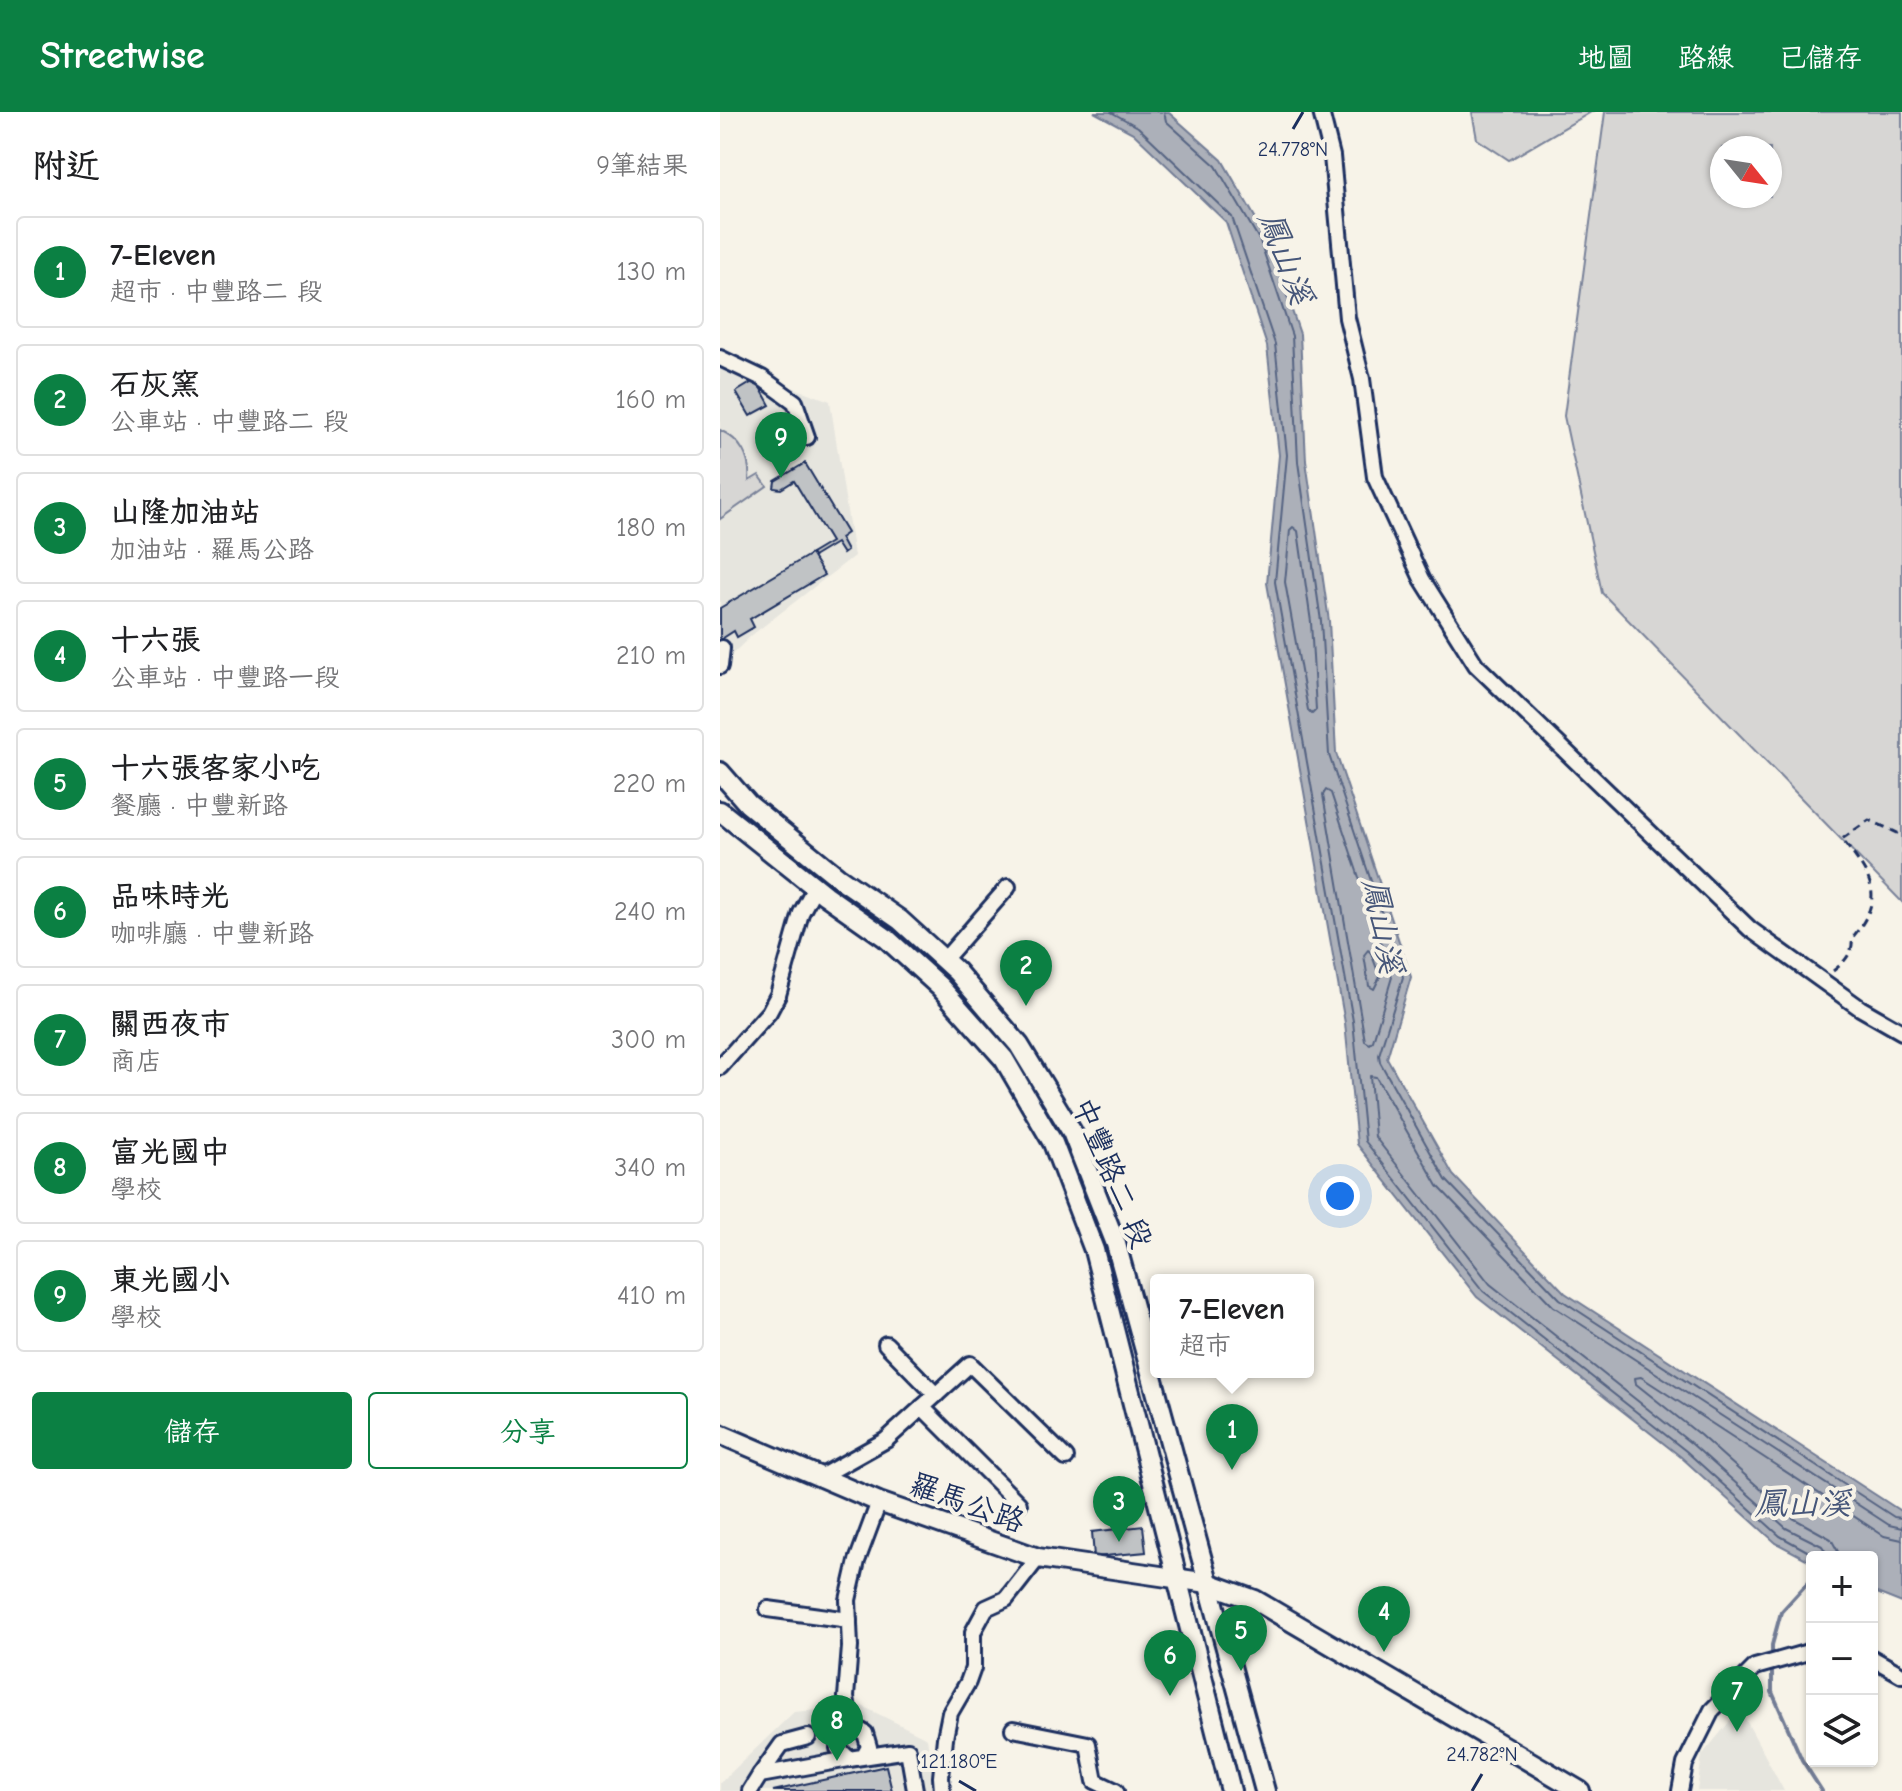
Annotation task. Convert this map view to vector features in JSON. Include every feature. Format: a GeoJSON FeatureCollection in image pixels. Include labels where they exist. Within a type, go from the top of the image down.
{"type":"FeatureCollection","features":[{"type":"Feature","properties":{"kind":"main road","name":"中豐路二 段"},"geometry":{"type":"LineString","coordinates":[[720,772],[748,804],[822,864],[900,920],[944,960],[1019,1045],[1072,1132],[1116,1244],[1150,1369]]}},
{"type":"Feature","properties":{"kind":"main road","name":"中豐路二 段"},"geometry":{"type":"LineString","coordinates":[[720,811],[811,885],[886,938],[940,987],[1004,1059],[1053,1143],[1094,1250],[1231,1791]]}},
{"type":"Feature","properties":{"kind":"main road"},"geometry":{"type":"LineString","coordinates":[[811,885],[822,864]]}},
{"type":"Feature","properties":{"kind":"main road"},"geometry":{"type":"LineString","coordinates":[[990,1043],[1007,1031]]}},
{"type":"Feature","properties":{"kind":"main road","name":"中豐路二 段"},"geometry":{"type":"LineString","coordinates":[[1152,1378],[1265,1791]]}},
{"type":"Feature","properties":{"kind":"main road","name":"羅馬公路"},"geometry":{"type":"LineString","coordinates":[[720,1434],[879,1502],[1038,1558],[1208,1583],[1255,1600],[1580,1791]]}},
{"type":"Feature","properties":{"kind":"street"},"geometry":{"type":"LineString","coordinates":[[1321,112],[1332,156],[1346,304],[1362,379],[1375,477],[1422,579],[1476,665],[1750,929],[1821,981],[1902,1032]]}},
{"type":"Feature","properties":{"kind":"street"},"geometry":{"type":"LineString","coordinates":[[720,358],[762,378],[795,402],[807,437]]}},
{"type":"Feature","properties":{"kind":"street"},"geometry":{"type":"LineString","coordinates":[[720,666],[722,648]]}},
{"type":"Feature","properties":{"kind":"street"},"geometry":{"type":"LineString","coordinates":[[720,1067],[769,1012],[778,995],[811,885]]}},
{"type":"Feature","properties":{"kind":"street"},"geometry":{"type":"LineString","coordinates":[[944,960],[1008,887]]}},
{"type":"Feature","properties":{"kind":"street"},"geometry":{"type":"LineString","coordinates":[[886,1344],[936,1395]]}},
{"type":"Feature","properties":{"kind":"street"},"geometry":{"type":"LineString","coordinates":[[822,1476],[886,1440],[970,1364],[1066,1458]]}},
{"type":"Feature","properties":{"kind":"street"},"geometry":{"type":"LineString","coordinates":[[922,1407],[1019,1504]]}},
{"type":"Feature","properties":{"kind":"street"},"geometry":{"type":"LineString","coordinates":[[851,1728],[846,1697],[848,1600],[857,1561],[879,1502]]}},
{"type":"Feature","properties":{"kind":"street"},"geometry":{"type":"LineString","coordinates":[[942,1791],[945,1738],[950,1713],[973,1668],[973,1632],[986,1608],[1006,1599],[1038,1558]]}},
{"type":"Feature","properties":{"kind":"street"},"geometry":{"type":"LineString","coordinates":[[768,1609],[849,1620]]}},
{"type":"Feature","properties":{"kind":"street"},"geometry":{"type":"LineString","coordinates":[[1680,1791],[1685,1764],[1712,1710],[1755,1667],[1806,1653]]}},
{"type":"Feature","properties":{"kind":"street"},"geometry":{"type":"LineString","coordinates":[[1878,1661],[1902,1675]]}},
{"type":"Feature","properties":{"kind":"street"},"geometry":{"type":"LineString","coordinates":[[851,1728],[861,1729],[868,1737],[869,1747],[857,1758],[841,1753],[838,1743],[842,1733],[851,1728]]}},
{"type":"Feature","properties":{"kind":"street"},"geometry":{"type":"LineString","coordinates":[[1013,1729],[1088,1744],[1093,1786],[1116,1791]]}},
{"type":"Feature","properties":{"kind":"street"},"geometry":{"type":"LineString","coordinates":[[750,1791],[782,1744],[808,1737]]}},
{"type":"Feature","properties":{"kind":"street"},"geometry":{"type":"LineString","coordinates":[[760,1775],[908,1750],[915,1790]]}},
{"type":"Feature","properties":{"kind":"path"},"geometry":{"type":"LineString","coordinates":[[1821,981],[1846,960],[1852,938],[1870,911],[1871,878],[1842,839],[1869,820],[1902,835]]}},
{"type":"Feature","properties":{"kind":"shaded area"},"geometry":{"type":"Polygon","coordinates":[[[1472,112],[1591,112],[1509,160],[1477,139],[1472,112]]]}},
{"type":"Feature","properties":{"kind":"shaded area"},"geometry":{"type":"Polygon","coordinates":[[[1605,112],[1902,112],[1902,902],[1602,593],[1564,416],[1605,112]]]}},
{"type":"Feature","properties":{"kind":"shaded area"},"geometry":{"type":"Polygon","coordinates":[[[720,361],[830,401],[854,556],[752,635],[720,666],[720,361]]]}},
{"type":"Feature","properties":{"kind":"shaded area"},"geometry":{"type":"Polygon","coordinates":[[[720,430],[734,439],[743,451],[749,481],[759,475],[767,486],[720,519],[720,430]]]}},
{"type":"Feature","properties":{"kind":"shaded area"},"geometry":{"type":"Polygon","coordinates":[[[862,1706],[927,1738],[935,1791],[720,1791],[720,1783],[794,1712],[862,1706]]]}},
{"type":"Feature","properties":{"kind":"shaded area"},"geometry":{"type":"Polygon","coordinates":[[[1740,1709],[1784,1791],[1697,1791],[1702,1755],[1740,1709]]]}},
{"type":"Feature","properties":{"kind":"water","name":"鳳山溪"},"geometry":{"type":"Polygon","coordinates":[[[1094,112],[1168,112],[1222,160],[1267,238],[1300,334],[1306,461],[1329,621],[1336,753],[1411,977],[1387,1058],[1453,1175],[1565,1293],[1902,1512],[1902,1603],[1878,1593],[1878,1551],[1806,1551],[1806,1559],[1776,1543],[1681,1457],[1477,1297],[1357,1144],[1345,1023],[1267,583],[1279,455],[1267,346],[1226,222],[1133,133],[1094,112]]]}},
{"type":"Feature","properties":{"kind":"building"},"geometry":{"type":"Polygon","coordinates":[[[756,380],[770,405],[750,416],[736,392],[756,380]]]}},
{"type":"Feature","properties":{"kind":"building"},"geometry":{"type":"Polygon","coordinates":[[[805,463],[847,533],[840,538],[847,551],[843,554],[836,543],[813,557],[811,554],[831,542],[794,481],[781,489],[774,488],[775,481],[805,463]]]}},
{"type":"Feature","properties":{"kind":"building"},"geometry":{"type":"Polygon","coordinates":[[[811,554],[824,575],[750,619],[754,627],[737,637],[734,631],[720,640],[720,608],[811,554]]]}},
{"type":"Feature","properties":{"kind":"building"},"geometry":{"type":"Polygon","coordinates":[[[1143,1526],[1146,1552],[1094,1557],[1092,1532],[1143,1526]]]}},
{"type":"Feature","properties":{"kind":"building"},"geometry":{"type":"Polygon","coordinates":[[[886,1766],[892,1791],[773,1791],[886,1766]]]}},
{"type":"Feature","properties":{"kind":"waterway"},"geometry":{"type":"LineString","coordinates":[[1806,1585],[1781,1612],[1772,1645],[1772,1692],[1802,1760],[1822,1791]]}},
{"type":"Feature","properties":{"kind":"place","name":"東光國小"},"geometry":{"type":"Point","coordinates":[781,478]}},
{"type":"Feature","properties":{"kind":"place","name":"石灰窯"},"geometry":{"type":"Point","coordinates":[1026,1006]}},
{"type":"Feature","properties":{"kind":"place","name":"7-Eleven"},"geometry":{"type":"Point","coordinates":[1232,1470]}},
{"type":"Feature","properties":{"kind":"place","name":"山隆加油站"},"geometry":{"type":"Point","coordinates":[1119,1542]}},
{"type":"Feature","properties":{"kind":"place","name":"十六張"},"geometry":{"type":"Point","coordinates":[1384,1652]}},
{"type":"Feature","properties":{"kind":"place","name":"十六張客家小吃"},"geometry":{"type":"Point","coordinates":[1241,1671]}},
{"type":"Feature","properties":{"kind":"place","name":"品味時光"},"geometry":{"type":"Point","coordinates":[1170,1696]}},
{"type":"Feature","properties":{"kind":"place","name":"關西夜市"},"geometry":{"type":"Point","coordinates":[1737,1732]}},
{"type":"Feature","properties":{"kind":"place","name":"富光國中"},"geometry":{"type":"Point","coordinates":[837,1761]}}]}
